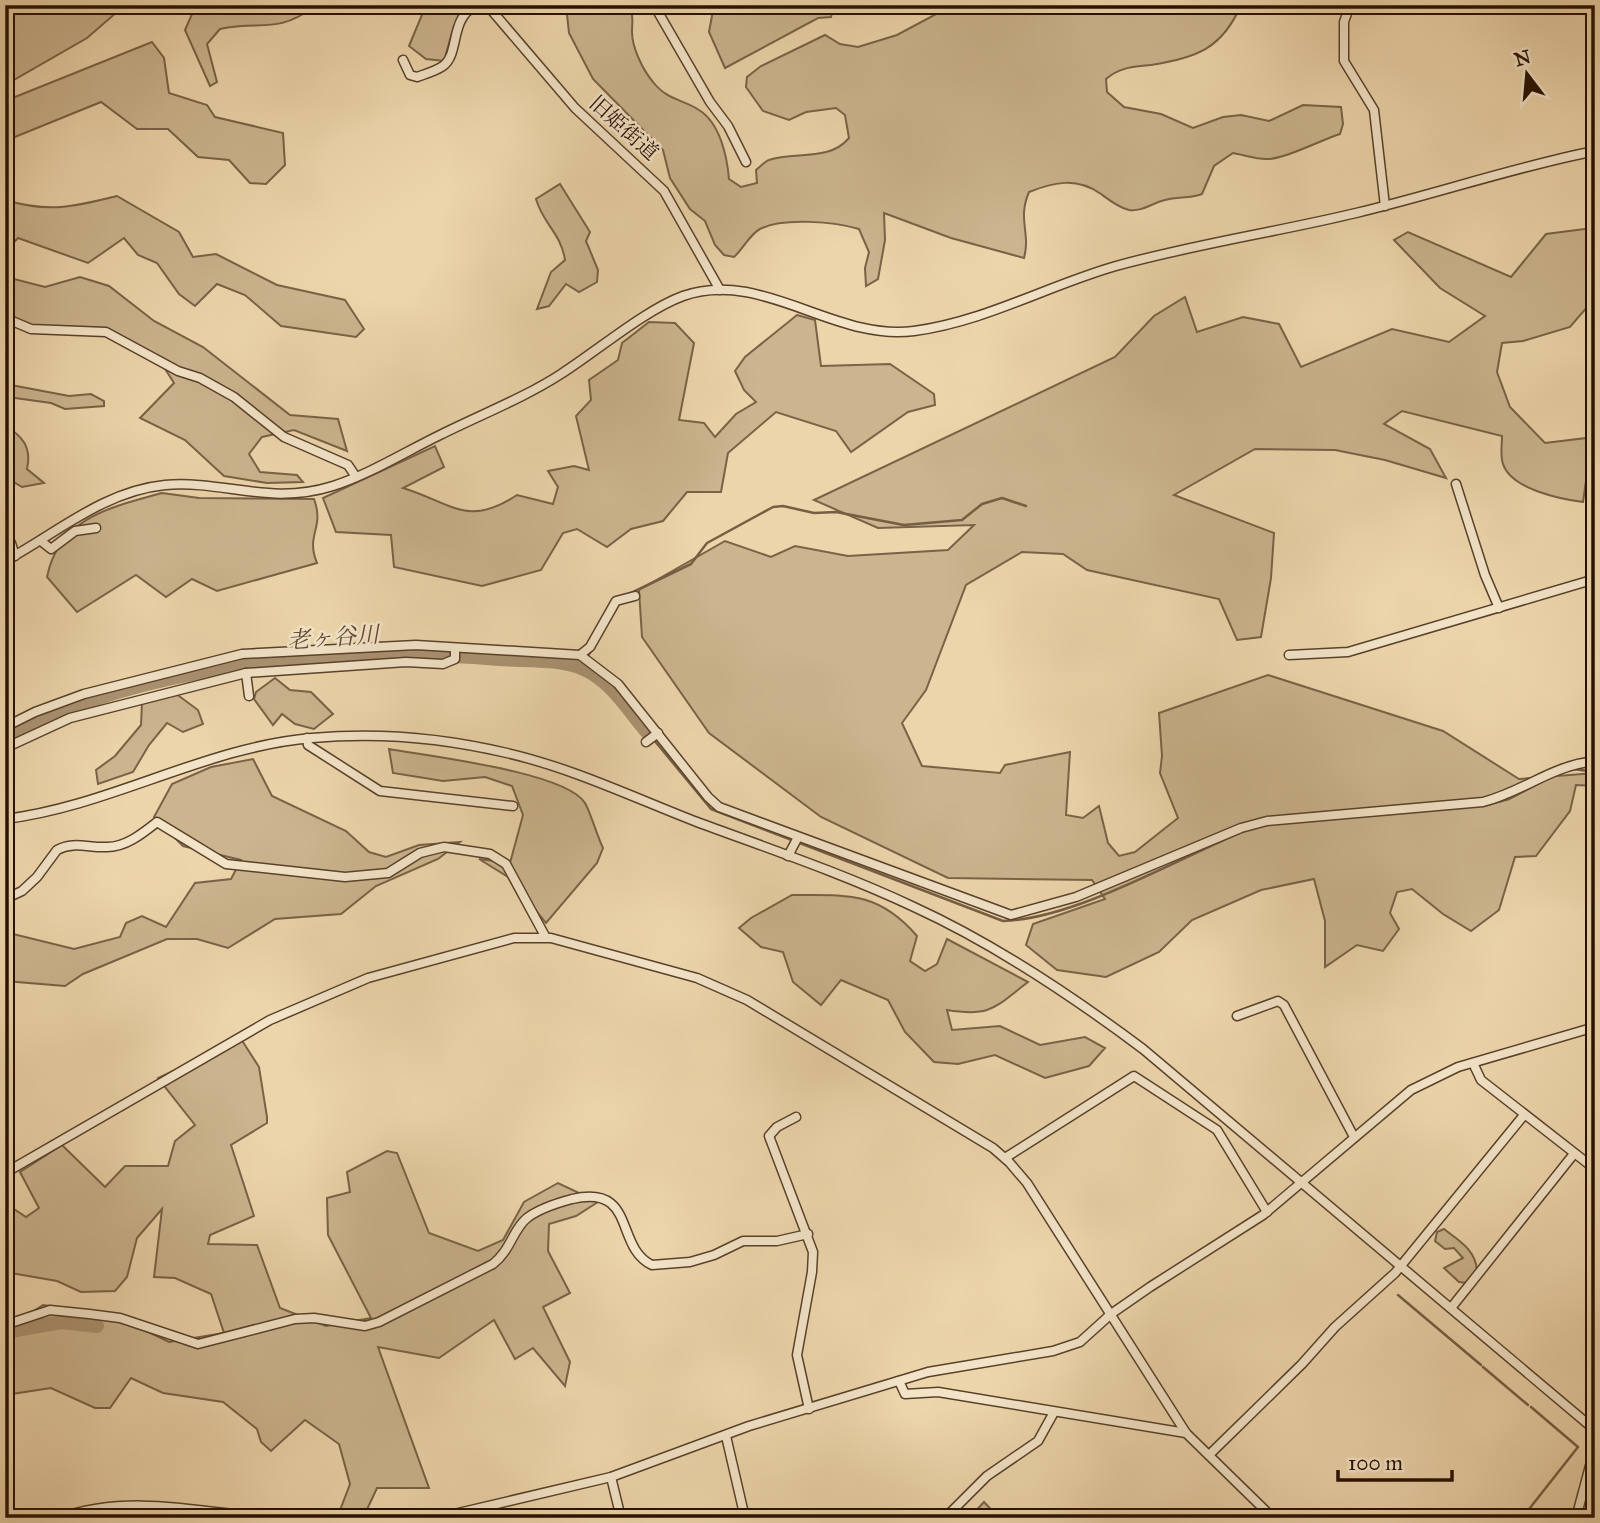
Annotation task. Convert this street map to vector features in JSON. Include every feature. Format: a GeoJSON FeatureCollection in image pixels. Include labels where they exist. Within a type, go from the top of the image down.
{"type":"FeatureCollection","features":[{"type":"Feature","properties":{"kind":"street"},"geometry":{"type":"LineString","coordinates":[[403,60],[411,75],[417,77],[444,66],[450,58],[456,30],[476,5]]}},
{"type":"Feature","properties":{"kind":"street","name":"旧姫街道"},"geometry":{"type":"LineString","coordinates":[[487,5],[575,108],[664,191],[720,290]]}},
{"type":"Feature","properties":{"kind":"street"},"geometry":{"type":"LineString","coordinates":[[654,5],[728,127],[746,162]]}},
{"type":"Feature","properties":{"kind":"street"},"geometry":{"type":"LineString","coordinates":[[1350,5],[1344,22],[1344,61],[1374,110],[1385,206]]}},
{"type":"Feature","properties":{"kind":"street"},"geometry":{"type":"LineString","coordinates":[[5,561],[110,498],[132,491],[165,485],[193,485],[248,493],[296,495],[356,477],[555,378],[681,297],[720,290],[772,299],[873,331],[916,331],[965,319],[1133,261],[1385,206],[1595,151]]}},
{"type":"Feature","properties":{"kind":"street"},"geometry":{"type":"LineString","coordinates":[[5,318],[31,329],[106,332],[115,335],[165,365],[234,397],[284,437],[348,465],[356,477]]}},
{"type":"Feature","properties":{"kind":"street"},"geometry":{"type":"LineString","coordinates":[[1456,484],[1485,575],[1499,608]]}},
{"type":"Feature","properties":{"kind":"street"},"geometry":{"type":"LineString","coordinates":[[41,541],[51,549],[75,531],[96,528]]}},
{"type":"Feature","properties":{"kind":"street"},"geometry":{"type":"LineString","coordinates":[[5,538],[11,543],[15,556]]}},
{"type":"Feature","properties":{"kind":"street"},"geometry":{"type":"LineString","coordinates":[[1289,654],[1348,652],[1595,579]]}},
{"type":"Feature","properties":{"kind":"street"},"geometry":{"type":"LineString","coordinates":[[584,657],[615,601],[635,596]]}},
{"type":"Feature","properties":{"kind":"street"},"geometry":{"type":"LineString","coordinates":[[5,727],[35,712],[84,694],[242,654],[416,645],[584,657],[618,684],[708,797],[719,807],[1002,914],[1023,914],[1153,868],[1241,828],[1267,821],[1483,802],[1504,796],[1561,767],[1595,761]]}},
{"type":"Feature","properties":{"kind":"street"},"geometry":{"type":"LineString","coordinates":[[5,748],[70,718],[246,673],[406,662],[453,662],[455,649]]}},
{"type":"Feature","properties":{"kind":"street"},"geometry":{"type":"LineString","coordinates":[[246,673],[249,696]]}},
{"type":"Feature","properties":{"kind":"street"},"geometry":{"type":"LineString","coordinates":[[646,742],[658,733]]}},
{"type":"Feature","properties":{"kind":"street"},"geometry":{"type":"LineString","coordinates":[[5,819],[78,804],[191,763],[234,751],[307,738],[383,736],[444,741],[509,753],[790,852],[913,906],[1038,976],[1143,1049],[1595,1430]]}},
{"type":"Feature","properties":{"kind":"street"},"geometry":{"type":"LineString","coordinates":[[307,738],[307,745],[380,791],[513,806]]}},
{"type":"Feature","properties":{"kind":"street"},"geometry":{"type":"LineString","coordinates":[[5,899],[22,891],[57,850],[64,846],[110,848],[129,841],[157,822],[226,864],[345,877],[388,873],[420,853],[444,848],[490,854],[506,864],[545,936]]}},
{"type":"Feature","properties":{"kind":"street"},"geometry":{"type":"LineString","coordinates":[[790,852],[797,838]]}},
{"type":"Feature","properties":{"kind":"street"},"geometry":{"type":"LineString","coordinates":[[5,1172],[174,1078],[246,1032],[347,985],[514,938],[545,936],[697,978],[730,991],[1005,1158],[1023,1178],[1186,1433],[1273,1518]]}},
{"type":"Feature","properties":{"kind":"street"},"geometry":{"type":"LineString","coordinates":[[1237,1016],[1278,1001],[1284,1004],[1354,1137]]}},
{"type":"Feature","properties":{"kind":"street"},"geometry":{"type":"LineString","coordinates":[[437,1518],[611,1476],[808,1409],[928,1373],[1053,1351],[1080,1342],[1111,1314],[1267,1212],[1412,1090],[1434,1077],[1473,1063],[1595,1027]]}},
{"type":"Feature","properties":{"kind":"street"},"geometry":{"type":"LineString","coordinates":[[1473,1063],[1481,1080],[1573,1155],[1595,1168]]}},
{"type":"Feature","properties":{"kind":"street"},"geometry":{"type":"LineString","coordinates":[[1005,1158],[1134,1076],[1217,1130],[1267,1212]]}},
{"type":"Feature","properties":{"kind":"street"},"geometry":{"type":"LineString","coordinates":[[1209,1455],[1302,1364],[1335,1327],[1401,1266],[1524,1115]]}},
{"type":"Feature","properties":{"kind":"street"},"geometry":{"type":"LineString","coordinates":[[796,1117],[776,1127],[769,1136],[813,1252],[813,1272],[797,1355],[808,1409]]}},
{"type":"Feature","properties":{"kind":"street"},"geometry":{"type":"LineString","coordinates":[[1451,1308],[1573,1155]]}},
{"type":"Feature","properties":{"kind":"street"},"geometry":{"type":"LineString","coordinates":[[5,1325],[50,1310],[120,1318],[198,1344],[295,1320],[314,1318],[365,1326],[379,1322],[492,1264],[505,1254],[522,1223],[529,1216],[556,1203],[586,1196],[598,1196],[611,1202],[623,1220],[638,1254],[652,1265],[690,1262],[743,1241],[777,1241],[808,1234]]}},
{"type":"Feature","properties":{"kind":"street"},"geometry":{"type":"LineString","coordinates":[[899,1381],[905,1394],[938,1392],[1053,1414],[1186,1433]]}},
{"type":"Feature","properties":{"kind":"street"},"geometry":{"type":"LineString","coordinates":[[945,1518],[987,1476],[1038,1441],[1053,1414]]}},
{"type":"Feature","properties":{"kind":"street"},"geometry":{"type":"LineString","coordinates":[[726,1436],[745,1518]]}},
{"type":"Feature","properties":{"kind":"street"},"geometry":{"type":"LineString","coordinates":[[1576,1518],[1595,1447]]}},
{"type":"Feature","properties":{"kind":"street"},"geometry":{"type":"LineString","coordinates":[[611,1476],[621,1518]]}},
{"type":"Feature","properties":{"kind":"street"},"geometry":{"type":"LineString","coordinates":[[60,1518],[92,1510],[144,1505],[266,1518]]}},
{"type":"Feature","properties":{"kind":"shaded area"},"geometry":{"type":"Polygon","coordinates":[[[5,5],[125,5],[87,38],[5,85],[5,5]]]}},
{"type":"Feature","properties":{"kind":"shaded area"},"geometry":{"type":"Polygon","coordinates":[[[196,5],[314,7],[300,16],[278,24],[220,29],[207,44],[217,82],[210,86],[185,30],[196,5]]]}},
{"type":"Feature","properties":{"kind":"shaded area"},"geometry":{"type":"Polygon","coordinates":[[[426,5],[471,5],[454,26],[444,61],[426,59],[409,46],[426,5]]]}},
{"type":"Feature","properties":{"kind":"shaded area"},"geometry":{"type":"Polygon","coordinates":[[[566,5],[630,5],[634,45],[646,71],[664,93],[693,106],[712,123],[724,150],[729,179],[741,187],[757,183],[756,170],[767,161],[832,150],[849,138],[845,115],[836,108],[806,112],[789,120],[763,111],[746,87],[747,77],[761,66],[825,35],[840,44],[858,47],[897,35],[953,5],[1241,5],[1225,32],[1206,49],[1181,59],[1116,72],[1106,79],[1107,92],[1124,107],[1161,114],[1193,128],[1223,117],[1241,115],[1269,121],[1303,105],[1341,107],[1343,124],[1340,134],[1282,156],[1262,159],[1233,153],[1214,166],[1202,194],[1160,201],[1138,210],[1122,208],[1092,189],[1074,183],[1056,184],[1029,192],[1024,211],[1024,258],[951,238],[884,213],[885,240],[878,279],[866,286],[865,268],[869,252],[859,229],[849,226],[810,222],[770,225],[756,231],[734,257],[724,255],[715,245],[705,221],[690,209],[670,178],[663,150],[593,79],[569,33],[566,5]]]}},
{"type":"Feature","properties":{"kind":"shaded area"},"geometry":{"type":"Polygon","coordinates":[[[714,5],[834,5],[831,17],[818,18],[725,68],[709,32],[714,5]]]}},
{"type":"Feature","properties":{"kind":"shaded area"},"geometry":{"type":"Polygon","coordinates":[[[152,42],[164,58],[169,93],[207,105],[215,117],[283,133],[285,165],[266,184],[250,183],[229,160],[198,157],[168,129],[137,129],[101,102],[5,141],[5,101],[152,42]]]}},
{"type":"Feature","properties":{"kind":"shaded area"},"geometry":{"type":"Polygon","coordinates":[[[560,184],[590,232],[586,241],[598,270],[597,282],[579,292],[566,284],[549,306],[537,309],[551,272],[565,260],[560,243],[536,199],[560,184]]]}},
{"type":"Feature","properties":{"kind":"shaded area"},"geometry":{"type":"Polygon","coordinates":[[[1595,188],[1595,298],[1570,327],[1523,341],[1502,343],[1497,372],[1510,407],[1545,443],[1595,437],[1595,478],[1586,481],[1583,502],[1537,491],[1516,480],[1503,464],[1502,436],[1402,411],[1384,424],[1430,449],[1446,478],[1385,460],[1335,450],[1255,449],[1174,495],[1274,533],[1271,578],[1261,637],[1237,640],[1219,599],[1087,570],[1063,554],[1022,552],[966,585],[926,690],[902,723],[922,766],[1000,773],[1005,765],[1070,752],[1066,815],[1083,818],[1099,806],[1108,843],[1119,856],[1135,852],[1178,818],[1160,773],[1162,756],[1159,713],[1268,675],[1443,731],[1519,779],[1595,773],[1595,786],[1576,785],[1570,811],[1536,856],[1515,857],[1499,910],[1471,931],[1443,914],[1412,889],[1397,892],[1390,913],[1399,929],[1383,951],[1357,945],[1325,967],[1325,921],[1314,879],[1261,890],[1192,920],[1159,952],[1106,977],[1057,970],[1026,945],[1033,924],[1105,899],[1092,880],[948,878],[821,817],[709,733],[642,637],[639,590],[725,541],[771,557],[795,546],[848,556],[948,550],[974,525],[878,528],[814,500],[1115,357],[1154,316],[1185,297],[1197,332],[1243,317],[1279,324],[1301,367],[1392,329],[1449,342],[1485,316],[1440,288],[1394,240],[1408,232],[1511,277],[1546,234],[1593,228],[1591,192],[1595,188]]]}},
{"type":"Feature","properties":{"kind":"shaded area"},"geometry":{"type":"Polygon","coordinates":[[[117,196],[179,232],[193,257],[216,254],[277,285],[345,300],[364,329],[356,337],[281,326],[245,295],[217,284],[195,306],[179,294],[157,263],[138,255],[124,238],[88,263],[18,238],[5,252],[5,200],[35,206],[61,207],[117,196]]]}},
{"type":"Feature","properties":{"kind":"shaded area"},"geometry":{"type":"Polygon","coordinates":[[[5,274],[6,277],[45,287],[80,277],[109,286],[154,321],[203,347],[290,415],[338,419],[347,451],[294,430],[262,437],[249,454],[260,472],[297,475],[303,482],[267,483],[224,476],[185,440],[140,418],[174,383],[162,364],[109,329],[32,327],[5,315],[5,274]]]}},
{"type":"Feature","properties":{"kind":"shaded area"},"geometry":{"type":"Polygon","coordinates":[[[797,315],[815,320],[821,366],[890,364],[934,394],[935,405],[908,412],[851,452],[836,431],[776,412],[728,453],[721,492],[687,492],[663,521],[631,529],[607,547],[577,529],[563,533],[541,570],[482,586],[394,567],[391,535],[336,532],[323,498],[435,446],[444,467],[403,488],[447,506],[472,511],[500,505],[517,495],[553,504],[558,487],[548,471],[574,466],[589,470],[576,416],[591,400],[589,380],[618,360],[622,343],[649,322],[675,323],[694,343],[679,420],[704,423],[715,437],[736,414],[756,402],[744,390],[735,371],[745,357],[797,315]]]}},
{"type":"Feature","properties":{"kind":"shaded area"},"geometry":{"type":"Polygon","coordinates":[[[11,385],[69,396],[91,394],[104,401],[104,406],[65,409],[51,403],[8,397],[5,400],[5,390],[11,385]]]}},
{"type":"Feature","properties":{"kind":"shaded area"},"geometry":{"type":"Polygon","coordinates":[[[5,425],[25,443],[27,469],[44,483],[22,487],[5,477],[5,425]]]}},
{"type":"Feature","properties":{"kind":"shaded area"},"geometry":{"type":"Polygon","coordinates":[[[162,493],[199,498],[314,499],[317,518],[313,545],[317,563],[217,591],[192,579],[166,597],[136,575],[77,612],[47,577],[53,557],[63,541],[75,528],[90,518],[162,493]]]}},
{"type":"Feature","properties":{"kind":"shaded area"},"geometry":{"type":"Polygon","coordinates":[[[275,678],[290,690],[311,692],[333,714],[314,729],[295,724],[282,714],[273,725],[254,699],[256,692],[275,678]]]}},
{"type":"Feature","properties":{"kind":"shaded area"},"geometry":{"type":"Polygon","coordinates":[[[175,693],[198,710],[203,724],[183,732],[167,723],[149,745],[133,772],[98,784],[96,770],[115,756],[141,725],[142,702],[175,693]]]}},
{"type":"Feature","properties":{"kind":"shaded area"},"geometry":{"type":"Polygon","coordinates":[[[389,749],[525,774],[573,792],[585,803],[603,848],[597,863],[546,923],[508,877],[479,859],[510,863],[523,815],[512,786],[485,777],[443,781],[393,773],[389,749]]]}},
{"type":"Feature","properties":{"kind":"shaded area"},"geometry":{"type":"Polygon","coordinates":[[[253,759],[272,796],[346,831],[369,852],[386,857],[419,845],[460,842],[438,859],[376,886],[341,914],[275,919],[228,948],[197,939],[167,939],[83,974],[65,986],[5,981],[5,932],[74,949],[120,937],[126,923],[142,916],[166,927],[195,883],[231,879],[241,860],[183,846],[154,817],[172,784],[211,767],[253,759]]]}},
{"type":"Feature","properties":{"kind":"shaded area"},"geometry":{"type":"Polygon","coordinates":[[[792,895],[845,896],[875,903],[889,911],[917,936],[910,961],[925,971],[937,964],[947,939],[1028,982],[999,1004],[983,1011],[947,1010],[952,1030],[1000,1026],[1040,1045],[1085,1037],[1105,1048],[1089,1066],[1045,1078],[995,1055],[958,1064],[934,1062],[905,1032],[888,1000],[841,980],[821,1005],[793,982],[783,952],[761,947],[739,928],[751,918],[792,895]]]}},
{"type":"Feature","properties":{"kind":"shaded area"},"geometry":{"type":"Polygon","coordinates":[[[241,1039],[259,1067],[267,1117],[267,1123],[231,1145],[254,1216],[210,1235],[208,1244],[257,1245],[280,1308],[326,1326],[371,1318],[328,1235],[327,1198],[350,1192],[347,1172],[387,1151],[397,1153],[429,1233],[478,1251],[503,1240],[524,1202],[558,1183],[598,1202],[576,1216],[549,1224],[548,1251],[570,1293],[543,1307],[570,1362],[565,1386],[533,1348],[515,1359],[494,1320],[439,1358],[378,1347],[429,1488],[377,1488],[363,1518],[337,1518],[350,1484],[339,1444],[305,1420],[271,1451],[261,1442],[257,1429],[223,1402],[163,1393],[131,1378],[110,1408],[95,1408],[51,1388],[5,1395],[5,1325],[12,1325],[43,1305],[113,1315],[169,1342],[224,1333],[211,1294],[175,1278],[154,1277],[162,1209],[137,1238],[127,1277],[115,1291],[81,1292],[57,1281],[5,1272],[5,1203],[26,1217],[39,1208],[20,1172],[62,1145],[105,1187],[125,1166],[168,1166],[175,1141],[195,1125],[158,1078],[241,1039]]]}},
{"type":"Feature","properties":{"kind":"shaded area"},"geometry":{"type":"Polygon","coordinates":[[[1444,1229],[1465,1246],[1476,1263],[1477,1270],[1467,1283],[1459,1282],[1444,1268],[1463,1258],[1454,1248],[1445,1249],[1435,1241],[1437,1232],[1444,1229]]]}},
{"type":"Feature","properties":{"kind":"shaded area"},"geometry":{"type":"Polygon","coordinates":[[[984,1502],[999,1518],[969,1518],[984,1502]]]}},
{"type":"Feature","properties":{"kind":"waterway"},"geometry":{"type":"LineString","coordinates":[[629,594],[691,564],[707,543],[773,507],[783,506],[814,513],[836,512],[904,525],[962,520],[982,504],[1002,498],[1026,506]]}},
{"type":"Feature","properties":{"kind":"waterway"},"geometry":{"type":"LineString","coordinates":[[608,622],[617,607]]}},
{"type":"Feature","properties":{"kind":"waterway"},"geometry":{"type":"LineString","coordinates":[[581,668],[592,649]]}},
{"type":"Feature","properties":{"kind":"waterway","name":"老ヶ谷川"},"geometry":{"type":"LineString","coordinates":[[5,737],[60,712],[120,691],[182,676],[246,665],[375,655],[542,661],[574,665],[603,681],[647,732]]}},
{"type":"Feature","properties":{"kind":"waterway"},"geometry":{"type":"LineString","coordinates":[[654,740],[711,809],[1003,921],[1031,918],[1093,899],[1244,831]]}},
{"type":"Feature","properties":{"kind":"waterway"},"geometry":{"type":"LineString","coordinates":[[1574,769],[1595,772]]}},
{"type":"Feature","properties":{"kind":"waterway"},"geometry":{"type":"LineString","coordinates":[[1487,805],[1509,799],[1545,780]]}},
{"type":"Feature","properties":{"kind":"waterway"},"geometry":{"type":"LineString","coordinates":[[1398,1295],[1481,1365]]}},
{"type":"Feature","properties":{"kind":"waterway"},"geometry":{"type":"LineString","coordinates":[[5,1332],[61,1322],[97,1326]]}},
{"type":"Feature","properties":{"kind":"waterway"},"geometry":{"type":"LineString","coordinates":[[1483,1367],[1528,1405]]}},
{"type":"Feature","properties":{"kind":"waterway"},"geometry":{"type":"LineString","coordinates":[[1522,1518],[1578,1447],[1531,1407]]}}]}
